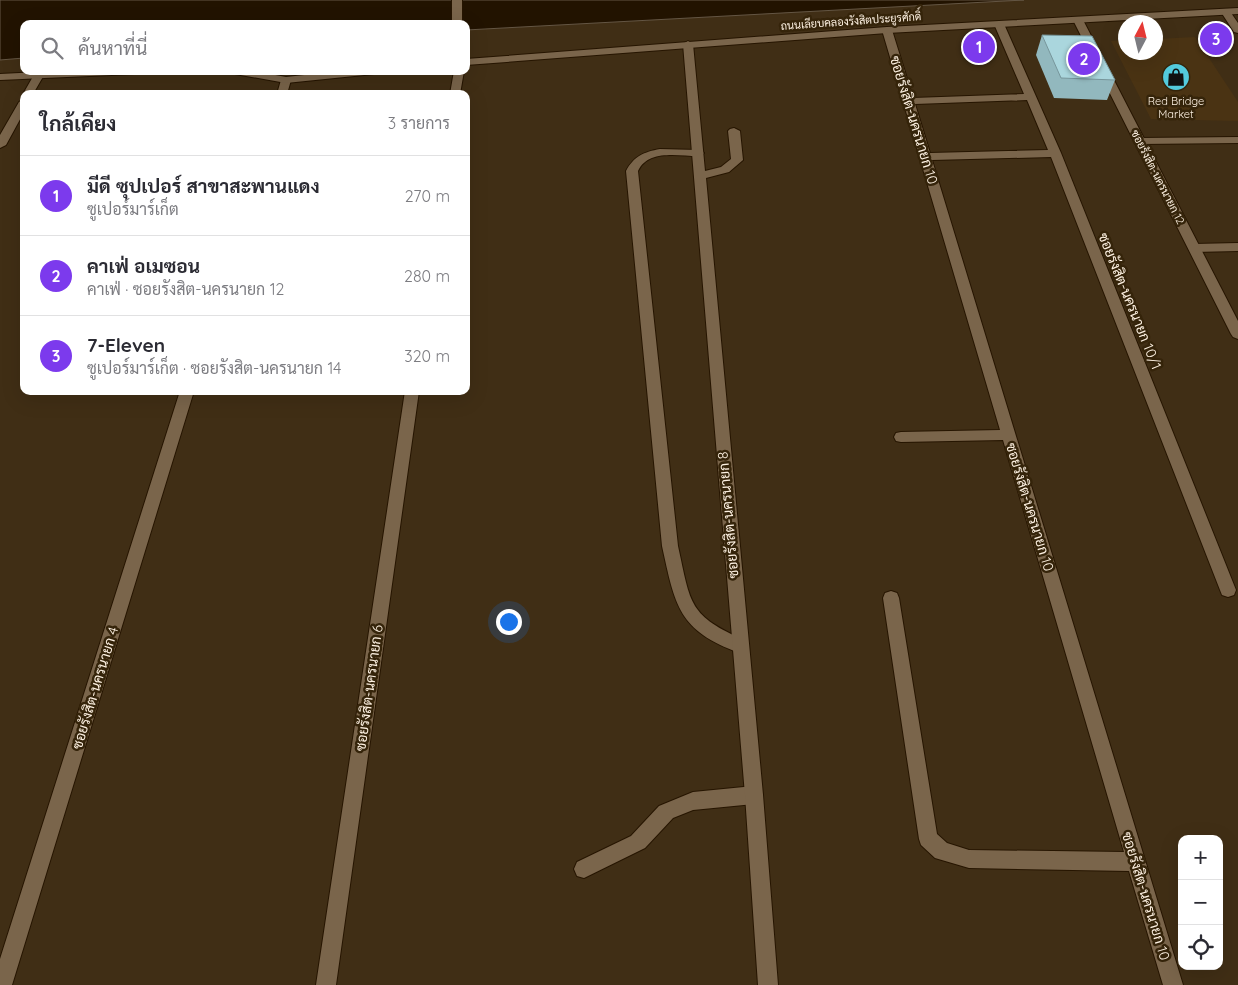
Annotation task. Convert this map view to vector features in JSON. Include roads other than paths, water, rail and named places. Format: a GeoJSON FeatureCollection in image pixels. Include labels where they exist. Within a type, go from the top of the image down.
{"type":"FeatureCollection","features":[{"type":"Feature","properties":{"kind":"street"},"geometry":{"type":"LineString","coordinates":[[457,0],[457,20]]}},
{"type":"Feature","properties":{"kind":"street","name":"ถนนเลียบคลองรังสิตประยูรศักดิ์"},"geometry":{"type":"LineString","coordinates":[[470,62],[887,30],[1238,11]]}},
{"type":"Feature","properties":{"kind":"street"},"geometry":{"type":"LineString","coordinates":[[1226,12],[1238,30]]}},
{"type":"Feature","properties":{"kind":"street","name":"ซอยรังสิต-นครนายก 12"},"geometry":{"type":"LineString","coordinates":[[1078,20],[1238,334]]}},
{"type":"Feature","properties":{"kind":"street","name":"ซอยรังสิต-นครนายก 10/1"},"geometry":{"type":"LineString","coordinates":[[999,24],[1055,153],[1228,590]]}},
{"type":"Feature","properties":{"kind":"street","name":"ซอยรังสิต-นครนายก 10"},"geometry":{"type":"LineString","coordinates":[[887,30],[1173,985]]}},
{"type":"Feature","properties":{"kind":"street","name":"ซอยรังสิต-นครนายก 8"},"geometry":{"type":"LineString","coordinates":[[688,44],[754,795],[768,985]]}},
{"type":"Feature","properties":{"kind":"street"},"geometry":{"type":"LineString","coordinates":[[0,77],[39,75]]}},
{"type":"Feature","properties":{"kind":"street"},"geometry":{"type":"LineString","coordinates":[[30,90],[39,75]]}},
{"type":"Feature","properties":{"kind":"street"},"geometry":{"type":"LineString","coordinates":[[258,75],[286,80],[308,75]]}},
{"type":"Feature","properties":{"kind":"street"},"geometry":{"type":"LineString","coordinates":[[457,90],[458,75]]}},
{"type":"Feature","properties":{"kind":"street"},"geometry":{"type":"LineString","coordinates":[[283,90],[286,80]]}},
{"type":"Feature","properties":{"kind":"street"},"geometry":{"type":"LineString","coordinates":[[908,101],[1031,97]]}},
{"type":"Feature","properties":{"kind":"street"},"geometry":{"type":"LineString","coordinates":[[0,145],[20,109]]}},
{"type":"Feature","properties":{"kind":"street"},"geometry":{"type":"LineString","coordinates":[[700,175],[721,171],[732,166],[738,160],[734,131]]}},
{"type":"Feature","properties":{"kind":"street"},"geometry":{"type":"LineString","coordinates":[[1140,141],[1238,140]]}},
{"type":"Feature","properties":{"kind":"street"},"geometry":{"type":"LineString","coordinates":[[698,153],[657,153],[641,157],[634,162],[632,171],[670,546],[684,600],[695,620],[712,632],[740,646]]}},
{"type":"Feature","properties":{"kind":"street"},"geometry":{"type":"LineString","coordinates":[[925,157],[1055,153]]}},
{"type":"Feature","properties":{"kind":"street"},"geometry":{"type":"LineString","coordinates":[[1194,248],[1238,247]]}},
{"type":"Feature","properties":{"kind":"street","name":"ซอยรังสิต-นครนายก 4"},"geometry":{"type":"LineString","coordinates":[[2,985],[186,395]]}},
{"type":"Feature","properties":{"kind":"street","name":"ซอยรังสิต-นครนายก 6"},"geometry":{"type":"LineString","coordinates":[[326,985],[411,395]]}},
{"type":"Feature","properties":{"kind":"street"},"geometry":{"type":"LineString","coordinates":[[901,437],[1008,435]]}},
{"type":"Feature","properties":{"kind":"street"},"geometry":{"type":"LineString","coordinates":[[891,598],[928,838],[942,851],[969,859],[1136,862]]}},
{"type":"Feature","properties":{"kind":"street"},"geometry":{"type":"LineString","coordinates":[[584,869],[638,842],[666,812],[693,801],[754,795]]}},
{"type":"Feature","properties":{"kind":"place","name":"7-Eleven"},"geometry":{"type":"Point","coordinates":[1216,39]}},
{"type":"Feature","properties":{"kind":"place","name":"มีดี ซุปเปอร์ สาขาสะพานแดง"},"geometry":{"type":"Point","coordinates":[979,47]}},
{"type":"Feature","properties":{"kind":"place","name":"คาเฟ่ อเมซอน"},"geometry":{"type":"Point","coordinates":[1084,59]}},
{"type":"Feature","properties":{"kind":"place","name":"Red Bridge Market"},"geometry":{"type":"Point","coordinates":[1176,77]}}]}
